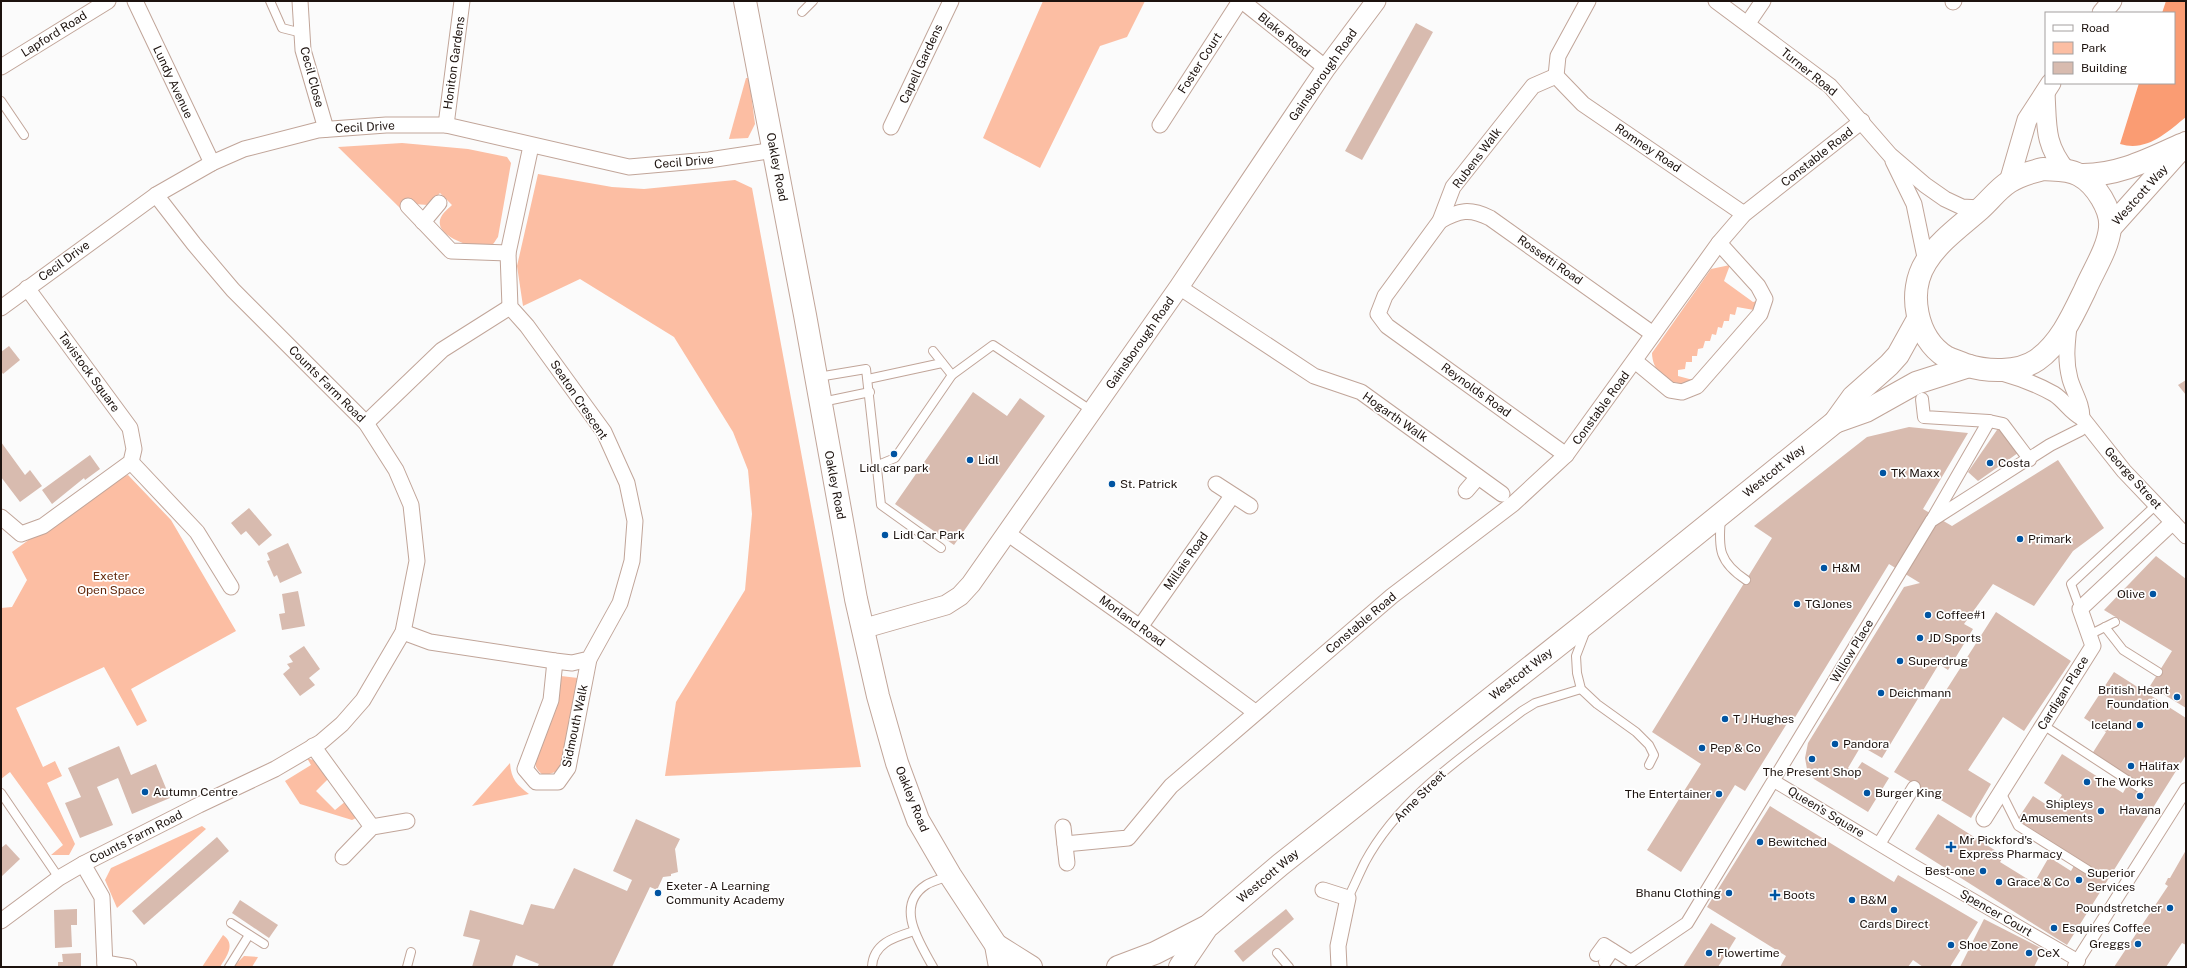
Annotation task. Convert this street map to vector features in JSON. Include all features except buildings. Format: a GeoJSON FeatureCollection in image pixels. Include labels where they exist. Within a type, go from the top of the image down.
{"type":"FeatureCollection","features":[{"type":"Feature","properties":{"kind":"main road","name":"Oakley Road"},"geometry":{"type":"LineString","coordinates":[[745,1],[805,315],[819,403],[862,629],[878,696],[899,769],[918,820],[950,875],[996,945]]}},
{"type":"Feature","properties":{"kind":"main road","name":"Westcott Way"},"geometry":{"type":"LineString","coordinates":[[1926,262],[1949,235],[2009,182],[2026,174],[2043,170],[2099,176],[2120,171],[2186,143]]}},
{"type":"Feature","properties":{"kind":"main road","name":"Westcott Way"},"geometry":{"type":"LineString","coordinates":[[2110,228],[2186,143]]}},
{"type":"Feature","properties":{"kind":"main road"},"geometry":{"type":"LineString","coordinates":[[1926,262],[1916,289],[1918,319],[1926,335],[1935,347],[1946,356],[1969,366],[1994,370],[2018,368],[2036,360],[2050,348],[2070,321],[2104,248],[2110,228],[2107,210],[2095,190],[2073,173]]}},
{"type":"Feature","properties":{"kind":"main road","name":"Westcott Way"},"geometry":{"type":"LineString","coordinates":[[1118,967],[1155,953],[1207,927],[1280,865],[1722,514],[1835,422],[1853,397],[1898,355],[1918,319]]}},
{"type":"Feature","properties":{"kind":"main road","name":"Westcott Way"},"geometry":{"type":"LineString","coordinates":[[1835,422],[1866,411],[1916,383],[1969,366]]}},
{"type":"Feature","properties":{"kind":"main road","name":"Westcott Way"},"geometry":{"type":"LineString","coordinates":[[1180,967],[1207,927]]}},
{"type":"Feature","properties":{"kind":"main road"},"geometry":{"type":"LineString","coordinates":[[996,945],[1000,967]]}},
{"type":"Feature","properties":{"kind":"main road"},"geometry":{"type":"LineString","coordinates":[[996,945],[1031,967]]}},
{"type":"Feature","properties":{"kind":"street","name":"Lapford Road"},"geometry":{"type":"LineString","coordinates":[[1,67],[108,1]]}},
{"type":"Feature","properties":{"kind":"street","name":"Lundy Avenue"},"geometry":{"type":"LineString","coordinates":[[135,1],[212,163]]}},
{"type":"Feature","properties":{"kind":"street","name":"Cecil Close"},"geometry":{"type":"LineString","coordinates":[[300,1],[303,50],[326,129]]}},
{"type":"Feature","properties":{"kind":"street","name":"Honiton Gardens"},"geometry":{"type":"LineString","coordinates":[[446,125],[462,1]]}},
{"type":"Feature","properties":{"kind":"street","name":"Capell Gardens"},"geometry":{"type":"LineString","coordinates":[[891,127],[951,1]]}},
{"type":"Feature","properties":{"kind":"street","name":"Blake Road"},"geometry":{"type":"LineString","coordinates":[[1241,1],[1326,68]]}},
{"type":"Feature","properties":{"kind":"street","name":"Foster Court"},"geometry":{"type":"LineString","coordinates":[[1160,125],[1241,1]]}},
{"type":"Feature","properties":{"kind":"street","name":"Gainsborough Road"},"geometry":{"type":"LineString","coordinates":[[862,629],[946,605],[971,584],[1179,287],[1326,68],[1376,1]]}},
{"type":"Feature","properties":{"kind":"street"},"geometry":{"type":"LineString","coordinates":[[1556,76],[1558,56],[1588,1]]}},
{"type":"Feature","properties":{"kind":"street","name":"Turner Road"},"geometry":{"type":"LineString","coordinates":[[1716,1],[1748,23],[1830,86],[1890,155],[1945,200],[1962,207],[1980,208]]}},
{"type":"Feature","properties":{"kind":"street"},"geometry":{"type":"LineString","coordinates":[[1748,23],[1763,1]]}},
{"type":"Feature","properties":{"kind":"street"},"geometry":{"type":"LineString","coordinates":[[2103,12],[2112,1]]}},
{"type":"Feature","properties":{"kind":"street","name":"Romney Road"},"geometry":{"type":"LineString","coordinates":[[1556,76],[1583,104],[1744,214]]}},
{"type":"Feature","properties":{"kind":"street","name":"Rubens Walk"},"geometry":{"type":"LineString","coordinates":[[1387,326],[1378,314],[1385,296],[1440,221],[1453,187],[1533,86],[1556,76]]}},
{"type":"Feature","properties":{"kind":"street"},"geometry":{"type":"LineString","coordinates":[[2048,88],[2045,126],[2048,142],[2055,158],[2073,173]]}},
{"type":"Feature","properties":{"kind":"street"},"geometry":{"type":"LineString","coordinates":[[2009,182],[2027,120],[2048,88]]}},
{"type":"Feature","properties":{"kind":"street","name":"Constable Road"},"geometry":{"type":"LineString","coordinates":[[1065,844],[1128,838],[1171,786],[1255,712],[1392,596],[1513,504],[1566,455],[1719,243],[1744,214],[1862,121]]}},
{"type":"Feature","properties":{"kind":"street","name":"Cecil Drive"},"geometry":{"type":"LineString","coordinates":[[1,308],[156,195],[212,163],[244,149],[326,129],[386,125],[446,125],[531,146],[629,167],[709,160],[774,150]]}},
{"type":"Feature","properties":{"kind":"street"},"geometry":{"type":"LineString","coordinates":[[366,423],[442,350],[510,307],[508,253],[531,146]]}},
{"type":"Feature","properties":{"kind":"street","name":"Turner Road"},"geometry":{"type":"LineString","coordinates":[[1890,155],[1914,204],[1926,262]]}},
{"type":"Feature","properties":{"kind":"street","name":"Counts Farm Road"},"geometry":{"type":"LineString","coordinates":[[1,921],[59,878],[82,864],[199,805],[275,769],[321,742],[342,724],[363,700],[403,632],[417,561],[411,505],[396,470],[366,423],[233,290],[194,244],[156,195]]}},
{"type":"Feature","properties":{"kind":"street"},"geometry":{"type":"LineString","coordinates":[[423,222],[439,203]]}},
{"type":"Feature","properties":{"kind":"street"},"geometry":{"type":"LineString","coordinates":[[408,206],[451,251],[508,253]]}},
{"type":"Feature","properties":{"kind":"street","name":"Rossetti Road"},"geometry":{"type":"LineString","coordinates":[[1440,221],[1454,213],[1476,211],[1490,218],[1653,334]]}},
{"type":"Feature","properties":{"kind":"street","name":"Constable Road"},"geometry":{"type":"LineString","coordinates":[[1635,361],[1670,390],[1682,392],[1697,386],[1760,314],[1765,299],[1758,286],[1719,243]]}},
{"type":"Feature","properties":{"kind":"street","name":"Hogarth Walk"},"geometry":{"type":"LineString","coordinates":[[1179,287],[1314,376],[1362,392],[1502,494]]}},
{"type":"Feature","properties":{"kind":"street","name":"Tavistock Square"},"geometry":{"type":"LineString","coordinates":[[27,288],[130,428],[134,449],[131,462]]}},
{"type":"Feature","properties":{"kind":"street","name":"Seaton Crescent"},"geometry":{"type":"LineString","coordinates":[[510,307],[527,326],[604,432],[627,483],[635,521],[632,561],[620,603],[589,659]]}},
{"type":"Feature","properties":{"kind":"street","name":"George Street"},"geometry":{"type":"LineString","coordinates":[[2070,321],[2065,356],[2070,380],[2082,407],[2081,424]]}},
{"type":"Feature","properties":{"kind":"street","name":"Reynolds Road"},"geometry":{"type":"LineString","coordinates":[[1387,326],[1566,455]]}},
{"type":"Feature","properties":{"kind":"street","name":"George Street"},"geometry":{"type":"LineString","coordinates":[[1994,370],[2020,378],[2055,395],[2074,414],[2081,424],[2124,472],[2186,536]]}},
{"type":"Feature","properties":{"kind":"street"},"geometry":{"type":"LineString","coordinates":[[1922,399],[1924,417],[1988,421],[2004,424],[2030,460]]}},
{"type":"Feature","properties":{"kind":"street","name":"Willow Place"},"geometry":{"type":"LineString","coordinates":[[1601,959],[1604,944],[1631,961],[1687,923],[1931,521],[1988,421]]}},
{"type":"Feature","properties":{"kind":"street","name":"Willow Place"},"geometry":{"type":"LineString","coordinates":[[1931,521],[2030,460],[2081,424]]}},
{"type":"Feature","properties":{"kind":"street"},"geometry":{"type":"LineString","coordinates":[[1,517],[21,534],[43,526],[131,462],[197,532],[231,587]]}},
{"type":"Feature","properties":{"kind":"street"},"geometry":{"type":"LineString","coordinates":[[1466,491],[1478,477]]}},
{"type":"Feature","properties":{"kind":"street"},"geometry":{"type":"LineString","coordinates":[[1216,484],[1232,496],[1250,506]]}},
{"type":"Feature","properties":{"kind":"street","name":"Millais Road"},"geometry":{"type":"LineString","coordinates":[[1140,627],[1232,496]]}},
{"type":"Feature","properties":{"kind":"street"},"geometry":{"type":"LineString","coordinates":[[2080,609],[2174,522]]}},
{"type":"Feature","properties":{"kind":"street","name":"Morland Road"},"geometry":{"type":"LineString","coordinates":[[1007,533],[1140,627],[1255,712]]}},
{"type":"Feature","properties":{"kind":"street","name":"Cardigan Place"},"geometry":{"type":"LineString","coordinates":[[1984,819],[2093,646],[2080,609]]}},
{"type":"Feature","properties":{"kind":"street"},"geometry":{"type":"LineString","coordinates":[[403,632],[430,642],[555,661],[572,663],[589,659]]}},
{"type":"Feature","properties":{"kind":"street","name":"Sidmouth Walk"},"geometry":{"type":"LineString","coordinates":[[555,661],[551,700],[534,740],[525,769],[536,782],[558,782],[568,768],[589,659]]}},
{"type":"Feature","properties":{"kind":"street"},"geometry":{"type":"LineString","coordinates":[[313,746],[372,827]]}},
{"type":"Feature","properties":{"kind":"street","name":"Queen's Square"},"geometry":{"type":"LineString","coordinates":[[1774,781],[1913,865]]}},
{"type":"Feature","properties":{"kind":"street"},"geometry":{"type":"LineString","coordinates":[[1879,844],[1914,787]]}},
{"type":"Feature","properties":{"kind":"street"},"geometry":{"type":"LineString","coordinates":[[2076,964],[2186,789]]}},
{"type":"Feature","properties":{"kind":"street"},"geometry":{"type":"LineString","coordinates":[[343,856],[372,827],[407,821]]}},
{"type":"Feature","properties":{"kind":"street"},"geometry":{"type":"LineString","coordinates":[[1063,827],[1067,863]]}},
{"type":"Feature","properties":{"kind":"street"},"geometry":{"type":"LineString","coordinates":[[82,864],[102,897],[105,965],[129,967]]}},
{"type":"Feature","properties":{"kind":"street","name":"Spencer Court"},"geometry":{"type":"LineString","coordinates":[[1913,865],[2076,964]]}},
{"type":"Feature","properties":{"kind":"street"},"geometry":{"type":"LineString","coordinates":[[1323,890],[1348,898]]}},
{"type":"Feature","properties":{"kind":"street","name":"Anne Street"},"geometry":{"type":"LineString","coordinates":[[1339,967],[1338,946],[1348,898]]}},
{"type":"Feature","properties":{"kind":"lane"},"geometry":{"type":"LineString","coordinates":[[270,1],[282,28],[302,33]]}},
{"type":"Feature","properties":{"kind":"lane"},"geometry":{"type":"LineString","coordinates":[[802,12],[813,1]]}},
{"type":"Feature","properties":{"kind":"lane"},"geometry":{"type":"LineString","coordinates":[[1,101],[24,135]]}},
{"type":"Feature","properties":{"kind":"lane"},"geometry":{"type":"LineString","coordinates":[[878,465],[895,458],[952,376],[993,345],[1092,411]]}},
{"type":"Feature","properties":{"kind":"lane"},"geometry":{"type":"LineString","coordinates":[[933,351],[952,376]]}},
{"type":"Feature","properties":{"kind":"lane"},"geometry":{"type":"LineString","coordinates":[[868,379],[942,363]]}},
{"type":"Feature","properties":{"kind":"lane"},"geometry":{"type":"LineString","coordinates":[[815,378],[866,368],[878,465],[881,505],[941,548]]}},
{"type":"Feature","properties":{"kind":"lane"},"geometry":{"type":"LineString","coordinates":[[819,403],[870,392]]}},
{"type":"Feature","properties":{"kind":"lane"},"geometry":{"type":"LineString","coordinates":[[2080,609],[2071,584],[2156,505]]}},
{"type":"Feature","properties":{"kind":"lane"},"geometry":{"type":"LineString","coordinates":[[1722,514],[1719,541],[1722,558],[1733,572],[1746,580]]}},
{"type":"Feature","properties":{"kind":"lane"},"geometry":{"type":"LineString","coordinates":[[1590,620],[1576,656],[1577,673],[1581,689],[1597,704],[1636,732],[1649,745],[1654,755],[1649,765]]}},
{"type":"Feature","properties":{"kind":"lane"},"geometry":{"type":"LineString","coordinates":[[2089,635],[2115,622]]}},
{"type":"Feature","properties":{"kind":"lane"},"geometry":{"type":"LineString","coordinates":[[2105,627],[2123,650],[2158,672]]}},
{"type":"Feature","properties":{"kind":"lane","name":"Anne Street"},"geometry":{"type":"LineString","coordinates":[[1348,898],[1366,861],[1393,823],[1410,802],[1441,774],[1522,711],[1535,703],[1581,689]]}},
{"type":"Feature","properties":{"kind":"lane"},"geometry":{"type":"LineString","coordinates":[[2043,725],[2141,789]]}},
{"type":"Feature","properties":{"kind":"lane"},"geometry":{"type":"LineString","coordinates":[[2001,792],[2018,826],[2088,870]]}},
{"type":"Feature","properties":{"kind":"lane"},"geometry":{"type":"LineString","coordinates":[[1,793],[59,878]]}},
{"type":"Feature","properties":{"kind":"lane"},"geometry":{"type":"LineString","coordinates":[[933,967],[911,925],[910,908],[916,894],[926,885],[950,875]]}},
{"type":"Feature","properties":{"kind":"lane"},"geometry":{"type":"LineString","coordinates":[[231,923],[264,944]]}},
{"type":"Feature","properties":{"kind":"lane"},"geometry":{"type":"LineString","coordinates":[[872,967],[873,960],[880,946],[890,939],[914,931]]}},
{"type":"Feature","properties":{"kind":"lane"},"geometry":{"type":"LineString","coordinates":[[230,967],[249,935]]}},
{"type":"Feature","properties":{"kind":"lane"},"geometry":{"type":"LineString","coordinates":[[407,967],[411,952]]}},
{"type":"Feature","properties":{"kind":"lane"},"geometry":{"type":"LineString","coordinates":[[1276,953],[1289,967]]}},
{"type":"Feature","properties":{"kind":"green space"},"geometry":{"type":"Polygon","coordinates":[[[1043,1],[1145,1],[1127,37],[1100,46],[1040,168],[983,138],[1043,1]]]}},
{"type":"Feature","properties":{"kind":"green space"},"geometry":{"type":"Polygon","coordinates":[[[746,78],[749,78],[755,124],[748,138],[729,139],[746,78]]]}},
{"type":"Feature","properties":{"kind":"green space"},"geometry":{"type":"Polygon","coordinates":[[[402,143],[468,149],[507,157],[511,163],[498,237],[493,244],[488,247],[468,245],[453,238],[442,230],[440,219],[452,205],[440,193],[428,205],[414,204],[409,201],[401,209],[338,147],[402,143]]]}},
{"type":"Feature","properties":{"kind":"green space"},"geometry":{"type":"Polygon","coordinates":[[[538,174],[612,187],[644,189],[735,180],[752,188],[861,767],[665,776],[676,702],[745,590],[752,514],[748,470],[733,432],[674,337],[580,279],[523,306],[517,266],[538,174]]]}},
{"type":"Feature","properties":{"kind":"green space"},"geometry":{"type":"Polygon","coordinates":[[[1730,265],[1724,281],[1753,302],[1761,300],[1754,310],[1737,307],[1735,315],[1730,314],[1729,321],[1724,321],[1722,328],[1718,327],[1716,335],[1712,334],[1710,341],[1705,341],[1703,348],[1698,349],[1697,356],[1692,356],[1692,362],[1686,362],[1685,369],[1678,370],[1678,376],[1693,380],[1686,383],[1679,383],[1665,378],[1656,367],[1653,361],[1652,353],[1711,269],[1730,265]]]}},
{"type":"Feature","properties":{"kind":"green space","name":"Exeter Open Space"},"geometry":{"type":"Polygon","coordinates":[[[128,475],[171,520],[236,631],[131,689],[147,721],[137,726],[104,667],[16,708],[43,767],[55,761],[62,776],[47,783],[75,844],[69,855],[51,855],[63,845],[10,772],[1,779],[1,608],[12,607],[27,580],[12,552],[110,481],[128,475]]]}},
{"type":"Feature","properties":{"kind":"green space"},"geometry":{"type":"Polygon","coordinates":[[[561,676],[578,678],[562,766],[555,772],[544,776],[536,767],[537,749],[561,676]]]}},
{"type":"Feature","properties":{"kind":"green space"},"geometry":{"type":"Polygon","coordinates":[[[307,758],[313,760],[328,779],[316,791],[335,810],[346,801],[356,813],[356,818],[352,820],[300,804],[285,781],[311,765],[307,758]]]}},
{"type":"Feature","properties":{"kind":"green space"},"geometry":{"type":"Polygon","coordinates":[[[510,763],[515,781],[529,794],[472,806],[510,763]]]}},
{"type":"Feature","properties":{"kind":"green space"},"geometry":{"type":"Polygon","coordinates":[[[202,826],[206,829],[117,908],[105,880],[111,868],[202,826]]]}},
{"type":"Feature","properties":{"kind":"green space"},"geometry":{"type":"Polygon","coordinates":[[[223,935],[229,942],[230,946],[220,967],[202,967],[223,935]]]}},
{"type":"Feature","properties":{"kind":"green space"},"geometry":{"type":"Polygon","coordinates":[[[244,956],[258,957],[252,967],[233,967],[244,956]]]}},
{"type":"Feature","properties":{"kind":"shaded area"},"geometry":{"type":"Polygon","coordinates":[[[2166,1],[2186,1],[2186,117],[2156,140],[2130,146],[2120,144],[2139,84],[2175,84],[2175,12],[2162,12],[2166,1]]]}},
{"type":"Feature","properties":{"kind":"place","name":"Lidl car park"},"geometry":{"type":"Point","coordinates":[894,454]}},
{"type":"Feature","properties":{"kind":"place","name":"Lidl"},"geometry":{"type":"Point","coordinates":[970,460]}},
{"type":"Feature","properties":{"kind":"place","name":"Costa"},"geometry":{"type":"Point","coordinates":[1990,463]}},
{"type":"Feature","properties":{"kind":"place","name":"TK Maxx"},"geometry":{"type":"Point","coordinates":[1883,473]}},
{"type":"Feature","properties":{"kind":"place","name":"St. Patrick"},"geometry":{"type":"Point","coordinates":[1112,484]}},
{"type":"Feature","properties":{"kind":"place","name":"Lidl Car Park"},"geometry":{"type":"Point","coordinates":[885,535]}},
{"type":"Feature","properties":{"kind":"place","name":"Primark"},"geometry":{"type":"Point","coordinates":[2020,539]}},
{"type":"Feature","properties":{"kind":"place","name":"H&M"},"geometry":{"type":"Point","coordinates":[1824,568]}},
{"type":"Feature","properties":{"kind":"place","name":"Olive"},"geometry":{"type":"Point","coordinates":[2153,594]}},
{"type":"Feature","properties":{"kind":"place","name":"TGJones"},"geometry":{"type":"Point","coordinates":[1797,604]}},
{"type":"Feature","properties":{"kind":"place","name":"Coffee#1"},"geometry":{"type":"Point","coordinates":[1928,615]}},
{"type":"Feature","properties":{"kind":"place","name":"JD Sports"},"geometry":{"type":"Point","coordinates":[1920,638]}},
{"type":"Feature","properties":{"kind":"place","name":"Superdrug"},"geometry":{"type":"Point","coordinates":[1900,661]}},
{"type":"Feature","properties":{"kind":"place","name":"Deichmann"},"geometry":{"type":"Point","coordinates":[1881,693]}},
{"type":"Feature","properties":{"kind":"place","name":"British Heart Foundation"},"geometry":{"type":"Point","coordinates":[2177,697]}},
{"type":"Feature","properties":{"kind":"place","name":"T J Hughes"},"geometry":{"type":"Point","coordinates":[1725,719]}},
{"type":"Feature","properties":{"kind":"place","name":"Iceland"},"geometry":{"type":"Point","coordinates":[2140,725]}},
{"type":"Feature","properties":{"kind":"place","name":"Pandora"},"geometry":{"type":"Point","coordinates":[1835,744]}},
{"type":"Feature","properties":{"kind":"place","name":"Pep & Co"},"geometry":{"type":"Point","coordinates":[1702,748]}},
{"type":"Feature","properties":{"kind":"place","name":"The Present Shop"},"geometry":{"type":"Point","coordinates":[1812,759]}},
{"type":"Feature","properties":{"kind":"place","name":"Halifax"},"geometry":{"type":"Point","coordinates":[2131,766]}},
{"type":"Feature","properties":{"kind":"place","name":"The Works"},"geometry":{"type":"Point","coordinates":[2087,782]}},
{"type":"Feature","properties":{"kind":"place","name":"Autumn Centre"},"geometry":{"type":"Point","coordinates":[145,792]}},
{"type":"Feature","properties":{"kind":"place","name":"Burger King"},"geometry":{"type":"Point","coordinates":[1867,793]}},
{"type":"Feature","properties":{"kind":"place","name":"The Entertainer"},"geometry":{"type":"Point","coordinates":[1719,794]}},
{"type":"Feature","properties":{"kind":"place","name":"Havana"},"geometry":{"type":"Point","coordinates":[2140,796]}},
{"type":"Feature","properties":{"kind":"place","name":"Shipleys Amusements"},"geometry":{"type":"Point","coordinates":[2101,811]}},
{"type":"Feature","properties":{"kind":"place","name":"Bewitched"},"geometry":{"type":"Point","coordinates":[1760,842]}},
{"type":"Feature","properties":{"kind":"place","name":"Mr Pickford's Express Pharmacy"},"geometry":{"type":"Point","coordinates":[1951,847]}},
{"type":"Feature","properties":{"kind":"place","name":"Best-one"},"geometry":{"type":"Point","coordinates":[1983,871]}},
{"type":"Feature","properties":{"kind":"place","name":"Superior Services"},"geometry":{"type":"Point","coordinates":[2079,880]}},
{"type":"Feature","properties":{"kind":"place","name":"Grace & Co"},"geometry":{"type":"Point","coordinates":[1999,882]}},
{"type":"Feature","properties":{"kind":"place","name":"Exeter - A Learning Community Academy"},"geometry":{"type":"Point","coordinates":[658,893]}},
{"type":"Feature","properties":{"kind":"place","name":"Bhanu Clothing"},"geometry":{"type":"Point","coordinates":[1729,893]}},
{"type":"Feature","properties":{"kind":"place","name":"Boots"},"geometry":{"type":"Point","coordinates":[1775,895]}},
{"type":"Feature","properties":{"kind":"place","name":"B&M"},"geometry":{"type":"Point","coordinates":[1852,900]}},
{"type":"Feature","properties":{"kind":"place","name":"Poundstretcher"},"geometry":{"type":"Point","coordinates":[2170,908]}},
{"type":"Feature","properties":{"kind":"place","name":"Cards Direct"},"geometry":{"type":"Point","coordinates":[1894,910]}},
{"type":"Feature","properties":{"kind":"place","name":"Esquires Coffee"},"geometry":{"type":"Point","coordinates":[2054,928]}},
{"type":"Feature","properties":{"kind":"place","name":"Greggs"},"geometry":{"type":"Point","coordinates":[2138,944]}},
{"type":"Feature","properties":{"kind":"place","name":"Shoe Zone"},"geometry":{"type":"Point","coordinates":[1951,945]}},
{"type":"Feature","properties":{"kind":"place","name":"Flowertime"},"geometry":{"type":"Point","coordinates":[1709,953]}},
{"type":"Feature","properties":{"kind":"place","name":"CeX"},"geometry":{"type":"Point","coordinates":[2029,953]}}]}
